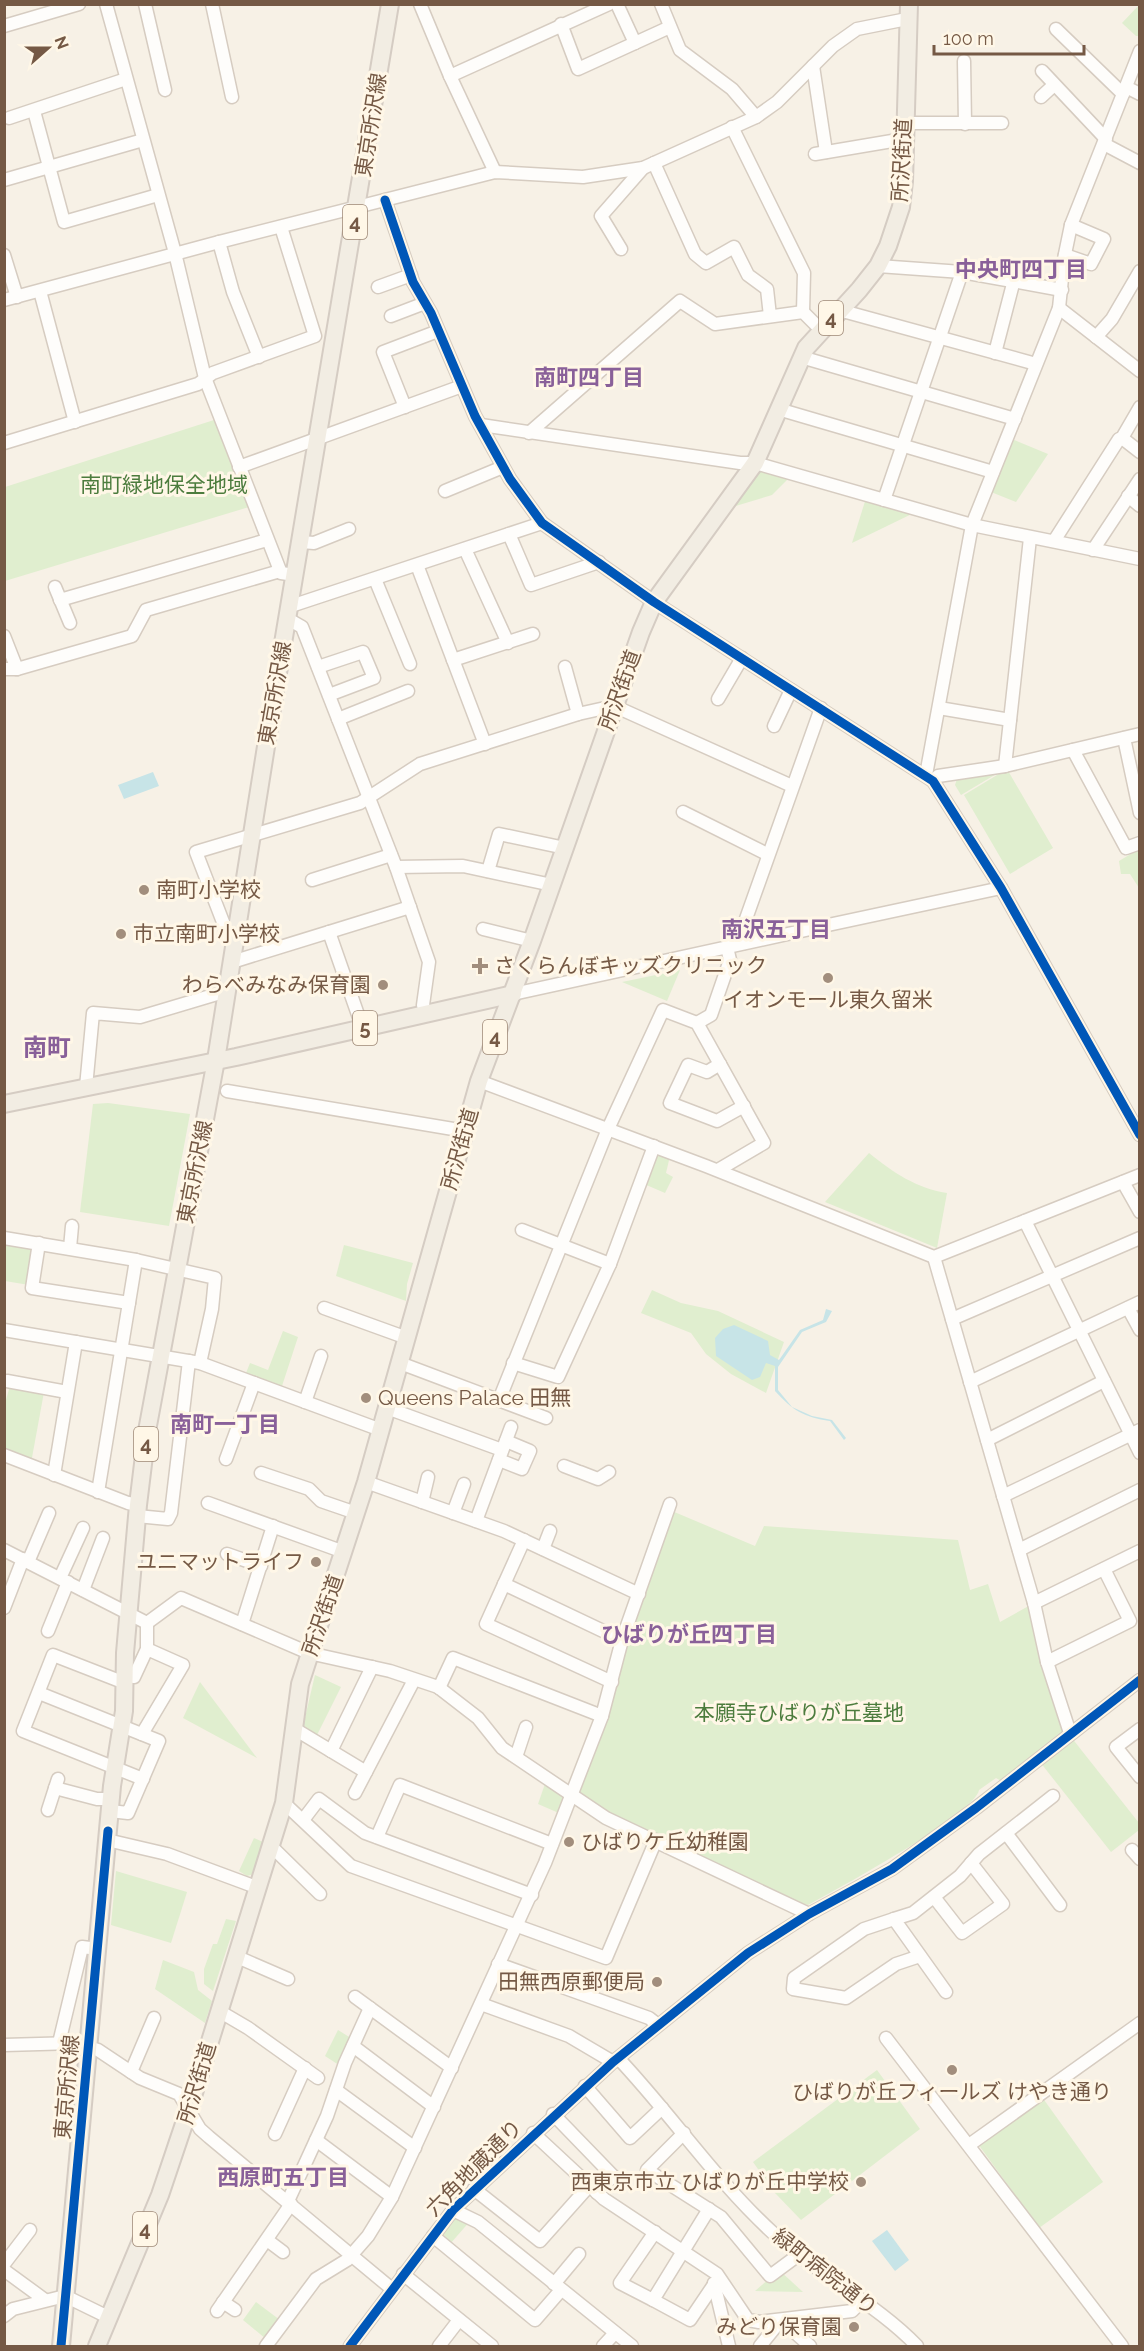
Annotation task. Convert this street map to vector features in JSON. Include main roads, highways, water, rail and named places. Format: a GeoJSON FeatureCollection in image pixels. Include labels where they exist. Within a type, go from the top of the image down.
{"type":"FeatureCollection","features":[{"type":"Feature","properties":{"kind":"main road","name":"東京所沢線"},"geometry":{"type":"LineString","coordinates":[[61,2346],[107,1840],[115,1768],[123,1726],[137,1510],[160,1356],[216,1060],[290,612],[288,573],[301,542],[316,439],[358,207],[390,4]]}},
{"type":"Feature","properties":{"kind":"main road","name":"所沢街道"},"geometry":{"type":"LineString","coordinates":[[97,2346],[159,2195],[189,2109],[256,1887],[284,1803],[300,1684],[366,1482],[479,1081],[513,994],[614,706],[654,602],[755,463],[801,357],[820,329],[878,266],[896,228],[901,207],[908,12]]}},
{"type":"Feature","properties":{"kind":"main road","name":"5"},"geometry":{"type":"LineString","coordinates":[[4,1104],[363,1029],[513,994]]}},
{"type":"Feature","properties":{"kind":"water"},"geometry":{"type":"Polygon","coordinates":[[[153,772],[159,786],[124,799],[118,785],[153,772]]]}},
{"type":"Feature","properties":{"kind":"water"},"geometry":{"type":"Polygon","coordinates":[[[826,1309],[832,1311],[826,1322],[802,1332],[778,1367],[778,1390],[792,1407],[812,1416],[832,1420],[846,1438],[844,1440],[830,1421],[813,1417],[800,1412],[793,1408],[788,1404],[775,1391],[775,1366],[766,1363],[760,1377],[752,1380],[716,1356],[715,1338],[723,1329],[734,1325],[768,1341],[770,1355],[779,1360],[800,1330],[823,1320],[826,1309]]]}},
{"type":"Feature","properties":{"kind":"water"},"geometry":{"type":"Polygon","coordinates":[[[887,2230],[909,2260],[895,2271],[872,2241],[887,2230]]]}},
{"type":"Feature","properties":{"kind":"place","name":"南町小学校"},"geometry":{"type":"Point","coordinates":[144,890]}},
{"type":"Feature","properties":{"kind":"place","name":"市立南町小学校"},"geometry":{"type":"Point","coordinates":[121,934]}},
{"type":"Feature","properties":{"kind":"place","name":"さくらんぼキッズクリニック"},"geometry":{"type":"Point","coordinates":[480,966]}},
{"type":"Feature","properties":{"kind":"place","name":"イオンモール東久留米"},"geometry":{"type":"Point","coordinates":[828,978]}},
{"type":"Feature","properties":{"kind":"place","name":"わらべみなみ保育園"},"geometry":{"type":"Point","coordinates":[383,985]}},
{"type":"Feature","properties":{"kind":"place","name":"Queens Palace 田無"},"geometry":{"type":"Point","coordinates":[366,1398]}},
{"type":"Feature","properties":{"kind":"place","name":"ユニマットライフ"},"geometry":{"type":"Point","coordinates":[316,1562]}},
{"type":"Feature","properties":{"kind":"place","name":"ひばりケ丘幼稚園"},"geometry":{"type":"Point","coordinates":[569,1842]}},
{"type":"Feature","properties":{"kind":"place","name":"田無西原郵便局"},"geometry":{"type":"Point","coordinates":[657,1982]}},
{"type":"Feature","properties":{"kind":"place","name":"ひばりが丘フィールズ けやき通り"},"geometry":{"type":"Point","coordinates":[952,2070]}},
{"type":"Feature","properties":{"kind":"place","name":"西東京市立 ひばりが丘中学校"},"geometry":{"type":"Point","coordinates":[861,2182]}},
{"type":"Feature","properties":{"kind":"place","name":"みどり保育園"},"geometry":{"type":"Point","coordinates":[854,2327]}},
{"type":"Feature","properties":{"kind":"district","name":"中央町四丁目"},"geometry":{"type":"Point","coordinates":[1021,269]}},
{"type":"Feature","properties":{"kind":"district","name":"南町四丁目"},"geometry":{"type":"Point","coordinates":[589,377]}},
{"type":"Feature","properties":{"kind":"district","name":"南沢五丁目"},"geometry":{"type":"Point","coordinates":[776,929]}},
{"type":"Feature","properties":{"kind":"district","name":"南町"},"geometry":{"type":"Point","coordinates":[47,1048]}},
{"type":"Feature","properties":{"kind":"district","name":"南町一丁目"},"geometry":{"type":"Point","coordinates":[225,1424]}},
{"type":"Feature","properties":{"kind":"district","name":"ひばりが丘四丁目"},"geometry":{"type":"Point","coordinates":[689,1634]}},
{"type":"Feature","properties":{"kind":"district","name":"西原町五丁目"},"geometry":{"type":"Point","coordinates":[283,2177]}},
{"type":"Feature","properties":{"kind":"park label","name":"南町緑地保全地域"},"geometry":{"type":"Point","coordinates":[164,485]}},
{"type":"Feature","properties":{"kind":"park label","name":"本願寺ひばりが丘墓地"},"geometry":{"type":"Point","coordinates":[799,1713]}}]}
